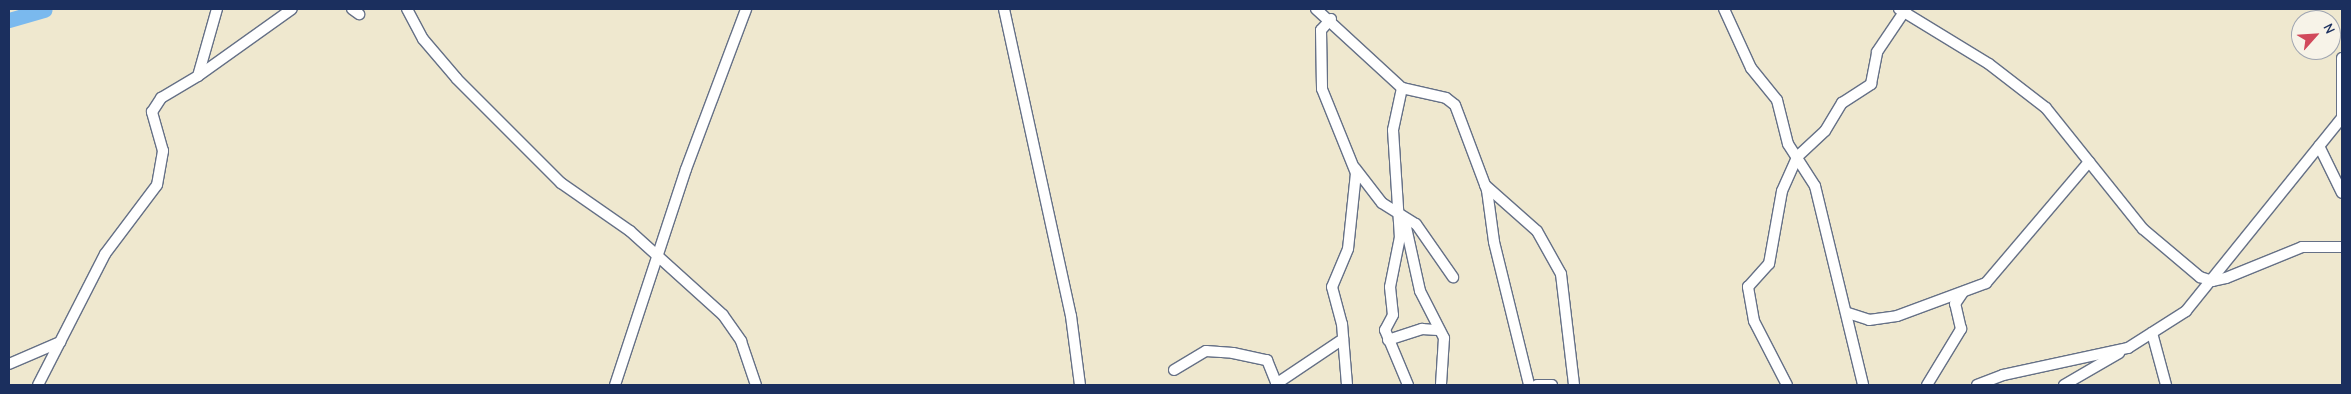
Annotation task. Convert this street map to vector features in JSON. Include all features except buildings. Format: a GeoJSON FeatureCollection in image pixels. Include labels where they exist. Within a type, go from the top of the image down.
{"type":"FeatureCollection","features":[{"type":"Feature","properties":{"kind":"street"},"geometry":{"type":"LineString","coordinates":[[38,385],[105,254],[157,185],[163,151],[151,117],[154,105],[292,9]]}},
{"type":"Feature","properties":{"kind":"street"},"geometry":{"type":"LineString","coordinates":[[407,9],[423,39],[477,100],[561,183],[660,258],[734,328],[756,385]]}},
{"type":"Feature","properties":{"kind":"street"},"geometry":{"type":"LineString","coordinates":[[615,385],[660,258],[686,169],[746,9]]}},
{"type":"Feature","properties":{"kind":"street"},"geometry":{"type":"LineString","coordinates":[[1004,9],[1071,316],[1080,385]]}},
{"type":"Feature","properties":{"kind":"street"},"geometry":{"type":"LineString","coordinates":[[1316,9],[1331,19],[1402,88],[1446,98],[1456,105],[1485,186],[1494,242],[1529,385]]}},
{"type":"Feature","properties":{"kind":"street"},"geometry":{"type":"LineString","coordinates":[[1724,9],[1751,68],[1778,100],[1788,144],[1798,155],[1815,186],[1848,313],[1863,385]]}},
{"type":"Feature","properties":{"kind":"street"},"geometry":{"type":"LineString","coordinates":[[198,76],[216,10]]}},
{"type":"Feature","properties":{"kind":"street"},"geometry":{"type":"LineString","coordinates":[[1787,385],[1754,321],[1747,294],[1750,280],[1769,264],[1782,191],[1798,155],[1825,131],[1842,103],[1871,84],[1877,52],[1903,10],[1989,64],[2042,104],[2143,229],[2196,274],[2212,281],[2302,247],[2342,247]]}},
{"type":"Feature","properties":{"kind":"street"},"geometry":{"type":"LineString","coordinates":[[1331,19],[1321,30],[1322,89],[1333,126],[1371,191],[1416,224],[1453,277]]}},
{"type":"Feature","properties":{"kind":"street"},"geometry":{"type":"LineString","coordinates":[[2064,385],[2152,334],[2186,311],[2212,281],[2342,118],[2342,58]]}},
{"type":"Feature","properties":{"kind":"street"},"geometry":{"type":"LineString","coordinates":[[1402,88],[1393,130],[1402,215],[1420,291],[1444,341],[1441,385]]}},
{"type":"Feature","properties":{"kind":"street"},"geometry":{"type":"LineString","coordinates":[[2319,146],[2342,193]]}},
{"type":"Feature","properties":{"kind":"street"},"geometry":{"type":"LineString","coordinates":[[1848,313],[1869,320],[1885,319],[1963,291],[1990,279],[2088,162]]}},
{"type":"Feature","properties":{"kind":"street"},"geometry":{"type":"LineString","coordinates":[[1347,385],[1343,339],[1332,287],[1348,249],[1356,168]]}},
{"type":"Feature","properties":{"kind":"street"},"geometry":{"type":"LineString","coordinates":[[1485,186],[1537,231],[1561,274],[1574,385]]}},
{"type":"Feature","properties":{"kind":"street"},"geometry":{"type":"LineString","coordinates":[[1402,215],[1390,287],[1393,315],[1385,330],[1408,385]]}},
{"type":"Feature","properties":{"kind":"street"},"geometry":{"type":"LineString","coordinates":[[1927,385],[1961,329],[1955,304],[1963,291]]}},
{"type":"Feature","properties":{"kind":"street"},"geometry":{"type":"LineString","coordinates":[[1388,340],[1422,329],[1438,330]]}},
{"type":"Feature","properties":{"kind":"street"},"geometry":{"type":"LineString","coordinates":[[2152,334],[2166,385]]}},
{"type":"Feature","properties":{"kind":"street"},"geometry":{"type":"LineString","coordinates":[[1174,370],[1206,351],[1233,353],[1267,360],[1276,384],[1343,339]]}},
{"type":"Feature","properties":{"kind":"street"},"geometry":{"type":"LineString","coordinates":[[9,364],[60,342]]}},
{"type":"Feature","properties":{"kind":"street"},"geometry":{"type":"LineString","coordinates":[[1977,385],[2003,375],[2128,348]]}},
{"type":"Feature","properties":{"kind":"street"},"geometry":{"type":"LineString","coordinates":[[1537,385],[1552,385]]}},
{"type":"Feature","properties":{"kind":"waterway"},"geometry":{"type":"LineString","coordinates":[[9,20],[45,10]]}}]}
